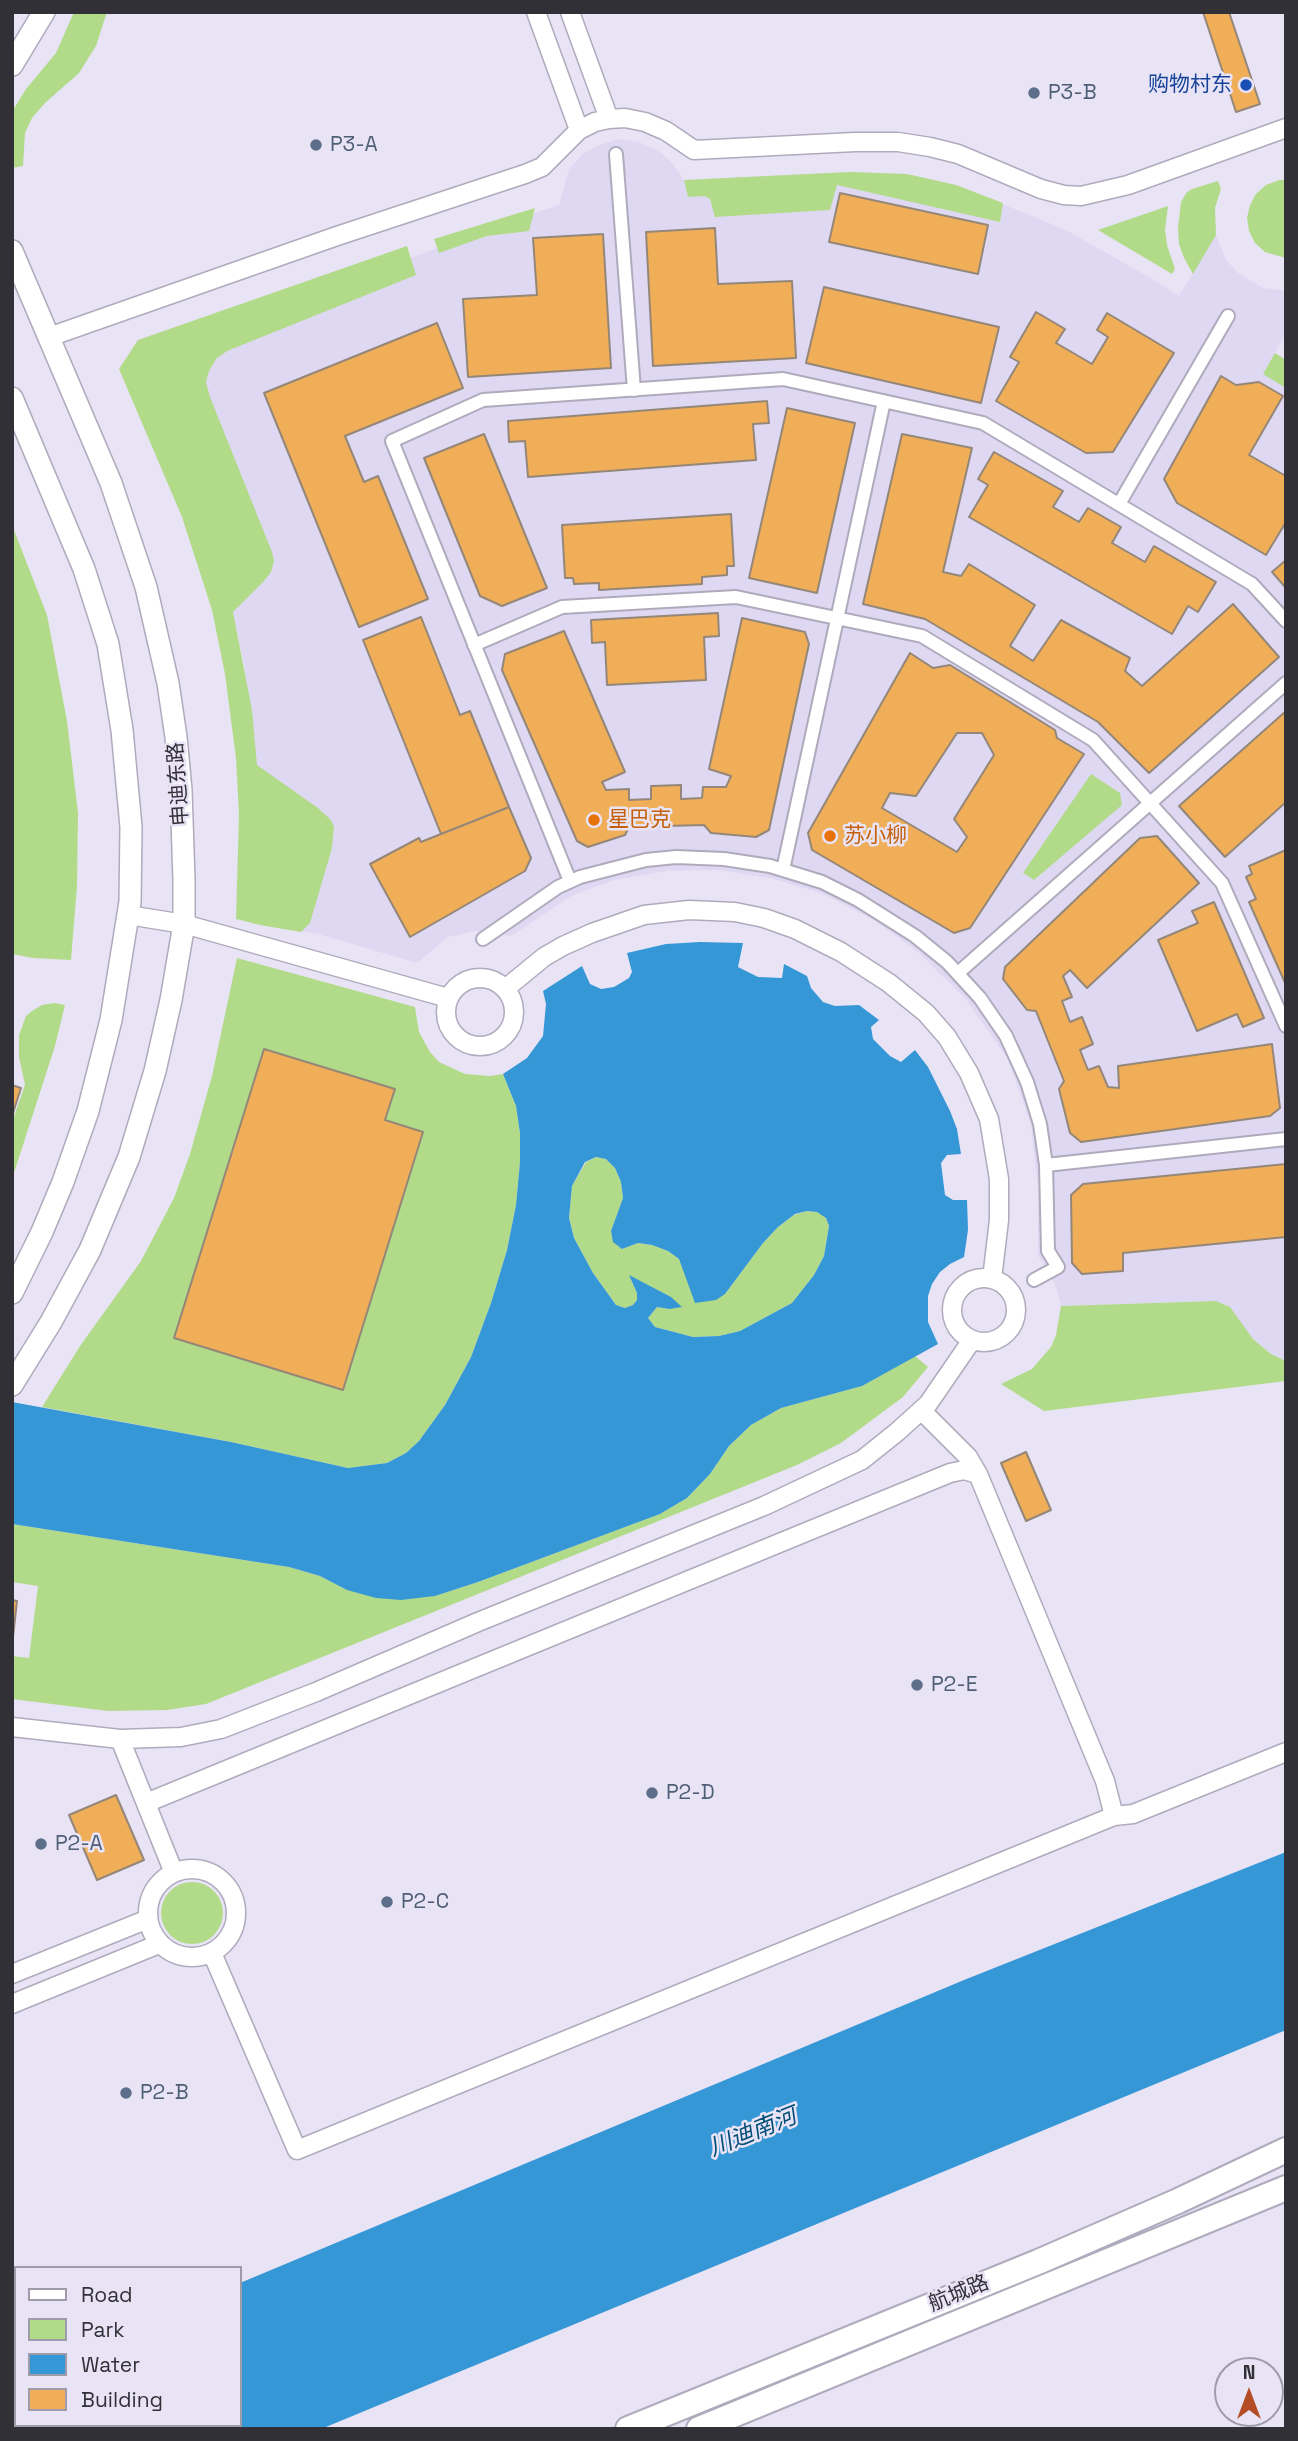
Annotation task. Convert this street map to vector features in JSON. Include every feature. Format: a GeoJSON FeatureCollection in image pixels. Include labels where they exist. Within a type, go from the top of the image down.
{"type":"FeatureCollection","features":[{"type":"Feature","properties":{"kind":"main road","name":"航城路"},"geometry":{"type":"LineString","coordinates":[[628,2429],[1038,2262],[1286,2150]]}},
{"type":"Feature","properties":{"kind":"main road","name":"航城路"},"geometry":{"type":"LineString","coordinates":[[699,2429],[1286,2188]]}},
{"type":"Feature","properties":{"kind":"street"},"geometry":{"type":"LineString","coordinates":[[536,12],[579,130]]}},
{"type":"Feature","properties":{"kind":"street"},"geometry":{"type":"LineString","coordinates":[[570,12],[609,119]]}},
{"type":"Feature","properties":{"kind":"street"},"geometry":{"type":"LineString","coordinates":[[12,58],[39,18]]}},
{"type":"Feature","properties":{"kind":"street"},"geometry":{"type":"LineString","coordinates":[[12,65],[39,18]]}},
{"type":"Feature","properties":{"kind":"street"},"geometry":{"type":"LineString","coordinates":[[49,337],[525,174],[542,167],[579,130],[595,121],[609,119],[645,122],[666,131],[694,150],[898,142],[958,154],[1041,189],[1081,196],[1128,185],[1282,130]]}},
{"type":"Feature","properties":{"kind":"street"},"geometry":{"type":"LineString","coordinates":[[616,154],[634,390]]}},
{"type":"Feature","properties":{"kind":"street","name":"申迪东路"},"geometry":{"type":"LineString","coordinates":[[12,251],[111,483],[146,587],[166,671],[181,790],[184,924],[172,1000],[130,1157],[90,1250],[51,1322],[12,1385]]}},
{"type":"Feature","properties":{"kind":"street"},"geometry":{"type":"LineString","coordinates":[[1119,504],[1227,316]]}},
{"type":"Feature","properties":{"kind":"street"},"geometry":{"type":"LineString","coordinates":[[569,881],[392,441],[483,400],[783,379],[983,423],[1252,584],[1286,621]]}},
{"type":"Feature","properties":{"kind":"street"},"geometry":{"type":"LineString","coordinates":[[12,398],[84,569],[108,644],[122,730],[131,827],[128,915],[111,1020],[88,1111],[52,1207],[12,1293]]}},
{"type":"Feature","properties":{"kind":"street"},"geometry":{"type":"LineString","coordinates":[[783,870],[884,401]]}},
{"type":"Feature","properties":{"kind":"street"},"geometry":{"type":"LineString","coordinates":[[474,645],[562,607],[736,597],[922,636],[1093,740],[1222,883],[1286,1026]]}},
{"type":"Feature","properties":{"kind":"street"},"geometry":{"type":"LineString","coordinates":[[958,973],[1286,683]]}},
{"type":"Feature","properties":{"kind":"street"},"geometry":{"type":"LineString","coordinates":[[483,939],[536,900],[569,881],[646,860],[676,857],[724,859],[783,870],[822,882],[858,900],[915,936],[958,973],[980,998],[1012,1047],[1027,1082],[1040,1124],[1046,1165],[1048,1251],[1058,1267],[1034,1280]]}},
{"type":"Feature","properties":{"kind":"street"},"geometry":{"type":"LineString","coordinates":[[505,989],[544,957],[592,933],[644,915],[678,911],[735,912],[764,918],[795,929],[841,952],[890,984],[926,1013],[947,1037],[969,1073],[989,1119],[999,1179],[999,1220],[992,1279]]}},
{"type":"Feature","properties":{"kind":"street"},"geometry":{"type":"LineString","coordinates":[[128,915],[184,924],[448,998]]}},
{"type":"Feature","properties":{"kind":"street"},"geometry":{"type":"LineString","coordinates":[[485,978],[496,981],[505,989],[512,998],[513,1021],[500,1040],[490,1045],[468,1044],[451,1030],[445,1009],[454,989],[463,982],[485,978]]}},
{"type":"Feature","properties":{"kind":"street"},"geometry":{"type":"LineString","coordinates":[[1046,1165],[1286,1139]]}},
{"type":"Feature","properties":{"kind":"street"},"geometry":{"type":"LineString","coordinates":[[992,1279],[1002,1283],[1014,1300],[1014,1320],[1002,1337],[982,1342],[972,1340],[962,1334],[952,1316],[951,1305],[955,1295],[971,1281],[992,1279]]}},
{"type":"Feature","properties":{"kind":"street"},"geometry":{"type":"LineString","coordinates":[[12,1727],[120,1739],[181,1737],[221,1729],[316,1692],[816,1482],[862,1460],[928,1404],[972,1340]]}},
{"type":"Feature","properties":{"kind":"street"},"geometry":{"type":"LineString","coordinates":[[921,1410],[968,1457],[978,1474],[1105,1781],[1114,1816]]}},
{"type":"Feature","properties":{"kind":"street"},"geometry":{"type":"LineString","coordinates":[[146,1803],[950,1473],[964,1470],[978,1474]]}},
{"type":"Feature","properties":{"kind":"street"},"geometry":{"type":"LineString","coordinates":[[120,1739],[174,1873]]}},
{"type":"Feature","properties":{"kind":"street"},"geometry":{"type":"LineString","coordinates":[[212,1953],[297,2150],[1114,1816],[1133,1814],[1286,1752]]}},
{"type":"Feature","properties":{"kind":"street"},"geometry":{"type":"LineString","coordinates":[[189,1869],[204,1871],[218,1877],[228,1888],[235,1909],[232,1931],[224,1944],[212,1953],[199,1957],[184,1957],[159,1944],[151,1932],[148,1904],[153,1891],[162,1880],[174,1873],[189,1869]]}},
{"type":"Feature","properties":{"kind":"street"},"geometry":{"type":"LineString","coordinates":[[12,1974],[148,1919]]}},
{"type":"Feature","properties":{"kind":"street"},"geometry":{"type":"LineString","coordinates":[[12,2004],[159,1944]]}},
{"type":"Feature","properties":{"kind":"shaded area"},"geometry":{"type":"Polygon","coordinates":[[[619,139],[639,142],[660,152],[684,180],[850,172],[907,174],[956,185],[1066,230],[1179,296],[1216,235],[1226,260],[1238,273],[1263,288],[1286,291],[1286,333],[1275,353],[1286,360],[1286,1361],[1271,1354],[1253,1339],[1216,1301],[1061,1306],[1048,1269],[1038,1256],[1038,1189],[1031,1125],[1008,1059],[965,998],[918,952],[874,920],[821,893],[774,879],[720,870],[666,871],[614,880],[571,896],[511,936],[475,931],[448,937],[417,963],[318,934],[260,925],[245,667],[216,540],[164,344],[559,205],[569,169],[584,153],[619,139]]]}},
{"type":"Feature","properties":{"kind":"green space"},"geometry":{"type":"Polygon","coordinates":[[[74,12],[107,12],[96,46],[79,73],[32,118],[25,133],[23,166],[12,168],[13,110],[26,89],[56,53],[74,12]]]}},
{"type":"Feature","properties":{"kind":"green space"},"geometry":{"type":"Polygon","coordinates":[[[850,172],[907,174],[956,185],[1003,203],[1000,222],[837,185],[830,210],[715,217],[710,199],[704,196],[688,197],[684,180],[850,172]]]}},
{"type":"Feature","properties":{"kind":"green space"},"geometry":{"type":"Polygon","coordinates":[[[1286,180],[1286,258],[1265,252],[1255,243],[1247,218],[1256,194],[1266,185],[1286,180]]]}},
{"type":"Feature","properties":{"kind":"green space"},"geometry":{"type":"Polygon","coordinates":[[[1218,181],[1221,189],[1215,208],[1216,235],[1193,274],[1179,244],[1181,202],[1192,189],[1218,181]]]}},
{"type":"Feature","properties":{"kind":"green space"},"geometry":{"type":"Polygon","coordinates":[[[1168,206],[1165,230],[1175,269],[1172,274],[1098,230],[1168,206]]]}},
{"type":"Feature","properties":{"kind":"green space"},"geometry":{"type":"Polygon","coordinates":[[[535,208],[529,231],[487,236],[439,253],[434,239],[535,208]]]}},
{"type":"Feature","properties":{"kind":"green space"},"geometry":{"type":"Polygon","coordinates":[[[407,246],[416,275],[227,351],[216,359],[206,382],[274,561],[271,572],[264,581],[233,612],[252,710],[257,765],[318,808],[331,820],[334,827],[332,848],[310,923],[301,932],[260,925],[236,919],[239,814],[236,758],[225,674],[212,610],[182,517],[119,369],[138,340],[407,246]]]}},
{"type":"Feature","properties":{"kind":"green space"},"geometry":{"type":"Polygon","coordinates":[[[1275,353],[1286,360],[1286,388],[1263,374],[1275,353]]]}},
{"type":"Feature","properties":{"kind":"green space"},"geometry":{"type":"Polygon","coordinates":[[[12,525],[47,615],[67,721],[78,813],[77,886],[71,960],[12,954],[12,525]]]}},
{"type":"Feature","properties":{"kind":"green space"},"geometry":{"type":"Polygon","coordinates":[[[1091,774],[1120,793],[1122,805],[1034,880],[1023,873],[1091,774]]]}},
{"type":"Feature","properties":{"kind":"green space"},"geometry":{"type":"Polygon","coordinates":[[[237,958],[415,1007],[419,1032],[439,1062],[465,1074],[503,1074],[516,1106],[520,1133],[516,1205],[507,1250],[471,1357],[445,1405],[419,1441],[406,1453],[387,1463],[348,1468],[231,1442],[42,1407],[80,1346],[141,1261],[174,1198],[190,1154],[212,1076],[237,958]],[[264,1049],[175,1338],[343,1390],[423,1132],[385,1120],[395,1089],[264,1049]]]}},
{"type":"Feature","properties":{"kind":"green space"},"geometry":{"type":"Polygon","coordinates":[[[42,1005],[65,1005],[55,1046],[12,1179],[12,1122],[25,1085],[19,1057],[19,1035],[26,1016],[42,1005]]]}},
{"type":"Feature","properties":{"kind":"green space"},"geometry":{"type":"Polygon","coordinates":[[[596,1157],[606,1159],[615,1168],[621,1182],[623,1198],[611,1231],[622,1249],[638,1243],[668,1251],[679,1259],[685,1273],[725,1294],[763,1243],[794,1215],[807,1211],[818,1212],[826,1218],[829,1226],[824,1256],[814,1275],[792,1303],[740,1331],[719,1336],[693,1337],[655,1327],[648,1318],[657,1307],[669,1309],[671,1297],[630,1277],[637,1300],[625,1308],[616,1305],[593,1273],[574,1238],[569,1218],[572,1186],[586,1162],[596,1157]]]}},
{"type":"Feature","properties":{"kind":"green space"},"geometry":{"type":"Polygon","coordinates":[[[1216,1301],[1230,1307],[1253,1339],[1271,1354],[1286,1361],[1286,1381],[1044,1411],[1001,1384],[1032,1369],[1051,1347],[1061,1306],[1216,1301]]]}},
{"type":"Feature","properties":{"kind":"green space"},"geometry":{"type":"Polygon","coordinates":[[[915,1356],[928,1367],[903,1397],[841,1443],[797,1465],[206,1704],[167,1710],[108,1711],[12,1699],[12,1656],[29,1658],[38,1586],[12,1582],[12,1524],[289,1567],[320,1576],[347,1590],[435,1596],[660,1514],[687,1498],[710,1474],[729,1446],[751,1425],[781,1408],[862,1386],[915,1356]]]}},
{"type":"Feature","properties":{"kind":"green space"},"geometry":{"type":"Polygon","coordinates":[[[192,1882],[214,1891],[223,1913],[214,1935],[192,1944],[170,1935],[161,1913],[170,1891],[192,1882]]]}},
{"type":"Feature","properties":{"kind":"water"},"geometry":{"type":"Polygon","coordinates":[[[743,943],[738,967],[758,977],[782,978],[784,964],[807,976],[811,988],[823,1002],[835,1006],[859,1005],[879,1020],[871,1027],[873,1039],[890,1056],[901,1062],[915,1050],[928,1067],[957,1129],[961,1154],[947,1155],[941,1163],[945,1195],[953,1200],[967,1200],[968,1230],[964,1257],[940,1272],[928,1296],[928,1322],[938,1344],[862,1386],[781,1408],[751,1425],[729,1446],[710,1474],[687,1498],[660,1514],[435,1596],[401,1600],[376,1598],[347,1590],[320,1576],[289,1567],[12,1524],[12,1402],[231,1442],[348,1468],[387,1463],[406,1453],[419,1441],[445,1405],[471,1357],[507,1250],[516,1205],[520,1133],[516,1106],[503,1074],[527,1058],[543,1036],[546,1004],[543,991],[582,966],[590,984],[601,989],[614,987],[629,978],[632,972],[627,953],[666,944],[743,943]],[[596,1157],[585,1162],[572,1186],[569,1218],[574,1238],[593,1273],[616,1305],[625,1308],[637,1300],[637,1293],[629,1275],[671,1297],[682,1307],[657,1307],[648,1318],[655,1327],[693,1337],[719,1336],[740,1331],[792,1303],[814,1275],[824,1256],[829,1226],[826,1218],[817,1212],[795,1214],[763,1243],[725,1294],[716,1300],[695,1303],[679,1259],[652,1245],[638,1243],[622,1249],[613,1242],[611,1231],[623,1198],[621,1182],[615,1168],[606,1159],[596,1157]]]}},
{"type":"Feature","properties":{"kind":"water","name":"川迪南河"},"geometry":{"type":"Polygon","coordinates":[[[1286,1852],[1286,2030],[321,2429],[12,2429],[14,2378],[14,2427],[242,2427],[242,2282],[964,1980],[1286,1852]]]}},
{"type":"Feature","properties":{"kind":"building"},"geometry":{"type":"Polygon","coordinates":[[[1203,12],[1229,12],[1260,104],[1236,112],[1203,12]]]}},
{"type":"Feature","properties":{"kind":"building"},"geometry":{"type":"Polygon","coordinates":[[[840,193],[988,225],[978,274],[829,242],[840,193]]]}},
{"type":"Feature","properties":{"kind":"building"},"geometry":{"type":"Polygon","coordinates":[[[715,228],[718,284],[792,281],[796,358],[653,366],[646,232],[715,228]]]}},
{"type":"Feature","properties":{"kind":"building"},"geometry":{"type":"Polygon","coordinates":[[[603,234],[611,368],[468,377],[463,299],[537,295],[533,238],[603,234]]]}},
{"type":"Feature","properties":{"kind":"building"},"geometry":{"type":"Polygon","coordinates":[[[824,287],[999,327],[981,403],[806,363],[824,287]]]}},
{"type":"Feature","properties":{"kind":"building"},"geometry":{"type":"Polygon","coordinates":[[[1036,312],[1065,329],[1056,343],[1092,364],[1108,337],[1097,330],[1107,313],[1174,353],[1113,452],[1086,453],[996,401],[1019,362],[1010,357],[1036,312]]]}},
{"type":"Feature","properties":{"kind":"building"},"geometry":{"type":"Polygon","coordinates":[[[437,323],[463,388],[345,436],[364,482],[378,476],[428,599],[359,627],[264,393],[437,323]]]}},
{"type":"Feature","properties":{"kind":"building"},"geometry":{"type":"Polygon","coordinates":[[[1221,376],[1236,385],[1259,382],[1283,396],[1249,455],[1286,476],[1286,522],[1266,555],[1177,503],[1164,479],[1221,376]]]}},
{"type":"Feature","properties":{"kind":"building"},"geometry":{"type":"Polygon","coordinates":[[[767,401],[769,423],[753,424],[756,460],[528,477],[525,441],[509,442],[508,421],[767,401]]]}},
{"type":"Feature","properties":{"kind":"building"},"geometry":{"type":"Polygon","coordinates":[[[787,408],[855,423],[817,593],[749,578],[787,408]]]}},
{"type":"Feature","properties":{"kind":"building"},"geometry":{"type":"Polygon","coordinates":[[[484,434],[547,588],[502,606],[480,596],[424,458],[484,434]]]}},
{"type":"Feature","properties":{"kind":"building"},"geometry":{"type":"Polygon","coordinates":[[[902,434],[972,448],[943,572],[961,576],[969,564],[1035,605],[1010,646],[1033,661],[1061,620],[1130,658],[1125,671],[1142,686],[1233,604],[1279,657],[1149,773],[1098,722],[925,619],[863,604],[902,434]]]}},
{"type":"Feature","properties":{"kind":"building"},"geometry":{"type":"Polygon","coordinates":[[[994,452],[1063,491],[1053,507],[1079,522],[1088,508],[1121,527],[1112,543],[1145,562],[1154,546],[1216,582],[1198,612],[1188,606],[1172,634],[969,517],[988,485],[978,479],[994,452]]]}},
{"type":"Feature","properties":{"kind":"building"},"geometry":{"type":"Polygon","coordinates":[[[731,514],[734,566],[727,566],[727,575],[702,577],[702,584],[599,590],[599,583],[574,584],[573,578],[565,578],[562,525],[731,514]]]}},
{"type":"Feature","properties":{"kind":"building"},"geometry":{"type":"Polygon","coordinates":[[[1286,560],[1286,588],[1272,572],[1286,560]]]}},
{"type":"Feature","properties":{"kind":"building"},"geometry":{"type":"Polygon","coordinates":[[[718,613],[719,636],[704,637],[706,680],[607,685],[605,642],[592,643],[591,620],[718,613]]]}},
{"type":"Feature","properties":{"kind":"building"},"geometry":{"type":"Polygon","coordinates":[[[421,617],[460,715],[470,711],[509,807],[441,834],[363,640],[421,617]]]}},
{"type":"Feature","properties":{"kind":"building"},"geometry":{"type":"Polygon","coordinates":[[[742,618],[805,632],[809,644],[769,830],[756,837],[711,833],[704,825],[629,827],[625,835],[588,847],[577,841],[502,670],[505,654],[564,631],[625,772],[602,782],[606,790],[629,789],[629,800],[651,799],[651,786],[681,785],[681,799],[702,798],[703,787],[726,787],[731,776],[709,769],[742,618]]]}},
{"type":"Feature","properties":{"kind":"building"},"geometry":{"type":"Polygon","coordinates":[[[910,653],[933,668],[950,665],[1055,730],[1057,738],[1084,754],[970,928],[954,933],[812,850],[808,833],[910,653]],[[957,733],[916,796],[890,793],[882,808],[957,852],[967,837],[954,819],[994,755],[982,733],[957,733]]]}},
{"type":"Feature","properties":{"kind":"building"},"geometry":{"type":"Polygon","coordinates":[[[1286,711],[1286,802],[1225,857],[1179,806],[1286,711]]]}},
{"type":"Feature","properties":{"kind":"building"},"geometry":{"type":"Polygon","coordinates":[[[509,807],[531,858],[525,871],[410,937],[370,864],[419,838],[421,842],[509,807]]]}},
{"type":"Feature","properties":{"kind":"building"},"geometry":{"type":"Polygon","coordinates":[[[1157,836],[1199,883],[1087,988],[1070,970],[1063,976],[1072,997],[1062,1001],[1070,1022],[1082,1017],[1093,1044],[1080,1050],[1088,1070],[1099,1066],[1108,1087],[1119,1088],[1118,1066],[1272,1044],[1280,1108],[1270,1116],[1081,1142],[1070,1133],[1059,1089],[1064,1081],[1036,1011],[1027,1010],[1003,979],[1005,967],[1140,838],[1157,836]]]}},
{"type":"Feature","properties":{"kind":"building"},"geometry":{"type":"Polygon","coordinates":[[[1286,850],[1286,985],[1249,902],[1256,899],[1246,877],[1252,874],[1249,866],[1286,850]]]}},
{"type":"Feature","properties":{"kind":"building"},"geometry":{"type":"Polygon","coordinates":[[[1214,902],[1264,1018],[1243,1027],[1237,1014],[1197,1031],[1158,940],[1198,923],[1192,911],[1214,902]]]}},
{"type":"Feature","properties":{"kind":"building"},"geometry":{"type":"Polygon","coordinates":[[[264,1049],[395,1089],[385,1120],[423,1132],[343,1390],[174,1338],[264,1049]]]}},
{"type":"Feature","properties":{"kind":"building"},"geometry":{"type":"Polygon","coordinates":[[[12,1085],[21,1088],[13,1113],[12,1113],[12,1085]]]}},
{"type":"Feature","properties":{"kind":"building"},"geometry":{"type":"Polygon","coordinates":[[[1286,1164],[1286,1237],[1123,1253],[1123,1271],[1082,1274],[1072,1263],[1071,1195],[1083,1184],[1286,1164]]]}},
{"type":"Feature","properties":{"kind":"building"},"geometry":{"type":"Polygon","coordinates":[[[1026,1452],[1051,1510],[1026,1521],[1001,1463],[1026,1452]]]}},
{"type":"Feature","properties":{"kind":"building"},"geometry":{"type":"Polygon","coordinates":[[[12,1600],[17,1601],[13,1637],[12,1637],[12,1600]]]}},
{"type":"Feature","properties":{"kind":"building"},"geometry":{"type":"Polygon","coordinates":[[[116,1795],[144,1860],[97,1880],[69,1815],[116,1795]]]}},
{"type":"Feature","properties":{"kind":"place","name":"购物村东"},"geometry":{"type":"Point","coordinates":[1246,85]}},
{"type":"Feature","properties":{"kind":"place","name":"P3-B"},"geometry":{"type":"Point","coordinates":[1034,93]}},
{"type":"Feature","properties":{"kind":"place","name":"P3-A"},"geometry":{"type":"Point","coordinates":[316,145]}},
{"type":"Feature","properties":{"kind":"place","name":"星巴克"},"geometry":{"type":"Point","coordinates":[594,820]}},
{"type":"Feature","properties":{"kind":"place","name":"苏小柳"},"geometry":{"type":"Point","coordinates":[830,836]}},
{"type":"Feature","properties":{"kind":"place","name":"P2-E"},"geometry":{"type":"Point","coordinates":[917,1685]}},
{"type":"Feature","properties":{"kind":"place","name":"P2-D"},"geometry":{"type":"Point","coordinates":[652,1793]}},
{"type":"Feature","properties":{"kind":"place","name":"P2-A"},"geometry":{"type":"Point","coordinates":[41,1844]}},
{"type":"Feature","properties":{"kind":"place","name":"P2-C"},"geometry":{"type":"Point","coordinates":[387,1902]}},
{"type":"Feature","properties":{"kind":"place","name":"P2-B"},"geometry":{"type":"Point","coordinates":[126,2093]}}]}
